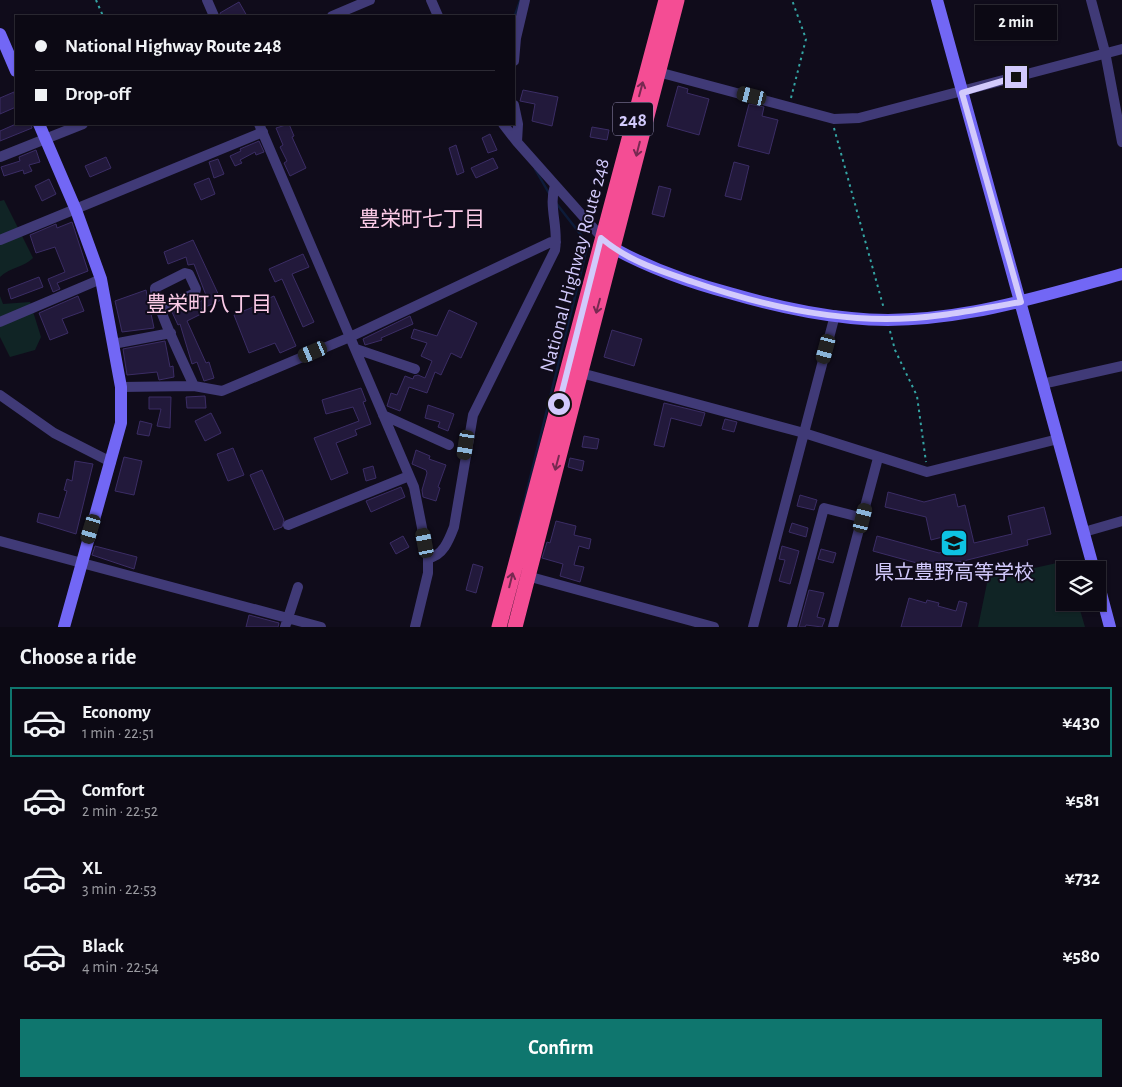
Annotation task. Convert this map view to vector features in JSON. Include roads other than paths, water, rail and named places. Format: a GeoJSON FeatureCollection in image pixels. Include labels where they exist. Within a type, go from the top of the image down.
{"type":"FeatureCollection","features":[{"type":"Feature","properties":{"kind":"highway","name":"National Highway Route 248"},"geometry":{"type":"LineString","coordinates":[[499,627],[601,238],[666,0]]}},
{"type":"Feature","properties":{"kind":"highway","name":"National Highway Route 248"},"geometry":{"type":"LineString","coordinates":[[515,627],[677,0]]}},
{"type":"Feature","properties":{"kind":"street"},"geometry":{"type":"LineString","coordinates":[[207,0],[214,15]]}},
{"type":"Feature","properties":{"kind":"street"},"geometry":{"type":"LineString","coordinates":[[334,15],[370,0]]}},
{"type":"Feature","properties":{"kind":"street"},"geometry":{"type":"LineString","coordinates":[[431,0],[438,15]]}},
{"type":"Feature","properties":{"kind":"street"},"geometry":{"type":"LineString","coordinates":[[515,50],[525,0]]}},
{"type":"Feature","properties":{"kind":"street"},"geometry":{"type":"LineString","coordinates":[[937,0],[1092,561]]}},
{"type":"Feature","properties":{"kind":"street"},"geometry":{"type":"LineString","coordinates":[[1091,0],[1106,52],[1122,142]]}},
{"type":"Feature","properties":{"kind":"street"},"geometry":{"type":"LineString","coordinates":[[0,34],[15,69]]}},
{"type":"Feature","properties":{"kind":"street"},"geometry":{"type":"LineString","coordinates":[[658,72],[834,119],[859,118],[962,93],[1122,49]]}},
{"type":"Feature","properties":{"kind":"street"},"geometry":{"type":"LineString","coordinates":[[515,110],[518,124],[517,142]]}},
{"type":"Feature","properties":{"kind":"street"},"geometry":{"type":"LineString","coordinates":[[39,125],[76,210],[100,279],[122,387],[121,423],[64,627]]}},
{"type":"Feature","properties":{"kind":"street"},"geometry":{"type":"LineString","coordinates":[[0,156],[80,125]]}},
{"type":"Feature","properties":{"kind":"street"},"geometry":{"type":"LineString","coordinates":[[504,125],[601,238],[613,248],[642,264],[714,289],[790,309],[886,319],[946,315],[1021,302],[1122,274]]}},
{"type":"Feature","properties":{"kind":"street"},"geometry":{"type":"LineString","coordinates":[[0,240],[76,210],[261,128],[414,487],[428,558],[428,573],[415,627]]}},
{"type":"Feature","properties":{"kind":"street"},"geometry":{"type":"LineString","coordinates":[[428,558],[433,558],[448,542],[454,527],[473,415],[555,250],[552,196],[555,185]]}},
{"type":"Feature","properties":{"kind":"street"},"geometry":{"type":"LineString","coordinates":[[122,387],[194,386],[222,391],[350,337],[551,242],[556,242]]}},
{"type":"Feature","properties":{"kind":"street"},"geometry":{"type":"LineString","coordinates":[[0,322],[100,279]]}},
{"type":"Feature","properties":{"kind":"street"},"geometry":{"type":"LineString","coordinates":[[161,309],[194,386]]}},
{"type":"Feature","properties":{"kind":"street"},"geometry":{"type":"LineString","coordinates":[[753,627],[835,315]]}},
{"type":"Feature","properties":{"kind":"street"},"geometry":{"type":"LineString","coordinates":[[113,344],[171,332]]}},
{"type":"Feature","properties":{"kind":"street"},"geometry":{"type":"LineString","coordinates":[[356,349],[415,369]]}},
{"type":"Feature","properties":{"kind":"street"},"geometry":{"type":"LineString","coordinates":[[1042,384],[1122,366]]}},
{"type":"Feature","properties":{"kind":"street"},"geometry":{"type":"LineString","coordinates":[[581,373],[804,433],[927,472],[1058,439]]}},
{"type":"Feature","properties":{"kind":"street"},"geometry":{"type":"LineString","coordinates":[[0,395],[54,433],[111,462]]}},
{"type":"Feature","properties":{"kind":"street"},"geometry":{"type":"LineString","coordinates":[[383,415],[449,445]]}},
{"type":"Feature","properties":{"kind":"street"},"geometry":{"type":"LineString","coordinates":[[833,627],[878,458]]}},
{"type":"Feature","properties":{"kind":"street"},"geometry":{"type":"LineString","coordinates":[[288,525],[409,476]]}},
{"type":"Feature","properties":{"kind":"street"},"geometry":{"type":"LineString","coordinates":[[792,627],[824,508],[863,518]]}},
{"type":"Feature","properties":{"kind":"street"},"geometry":{"type":"LineString","coordinates":[[1084,532],[1122,521]]}},
{"type":"Feature","properties":{"kind":"street"},"geometry":{"type":"LineString","coordinates":[[0,541],[81,562],[286,623],[321,627]]}},
{"type":"Feature","properties":{"kind":"street"},"geometry":{"type":"LineString","coordinates":[[527,576],[714,627]]}},
{"type":"Feature","properties":{"kind":"street"},"geometry":{"type":"LineString","coordinates":[[286,623],[298,587]]}},
{"type":"Feature","properties":{"kind":"street"},"geometry":{"type":"LineString","coordinates":[[1106,611],[1110,627]]}},
{"type":"Feature","properties":{"kind":"waterway"},"geometry":{"type":"LineString","coordinates":[[515,15],[520,1]]}},
{"type":"Feature","properties":{"kind":"waterway"},"geometry":{"type":"LineString","coordinates":[[535,169],[550,195]]}},
{"type":"Feature","properties":{"kind":"waterway"},"geometry":{"type":"LineString","coordinates":[[517,531],[588,244],[556,203]]}},
{"type":"Feature","properties":{"kind":"place","name":"県立豊野高等学校"},"geometry":{"type":"Point","coordinates":[954,543]}},
{"type":"Feature","properties":{"kind":"district","name":"豊栄町七丁目"},"geometry":{"type":"Point","coordinates":[422,219]}},
{"type":"Feature","properties":{"kind":"district","name":"豊栄町八丁目"},"geometry":{"type":"Point","coordinates":[209,304]}}]}
